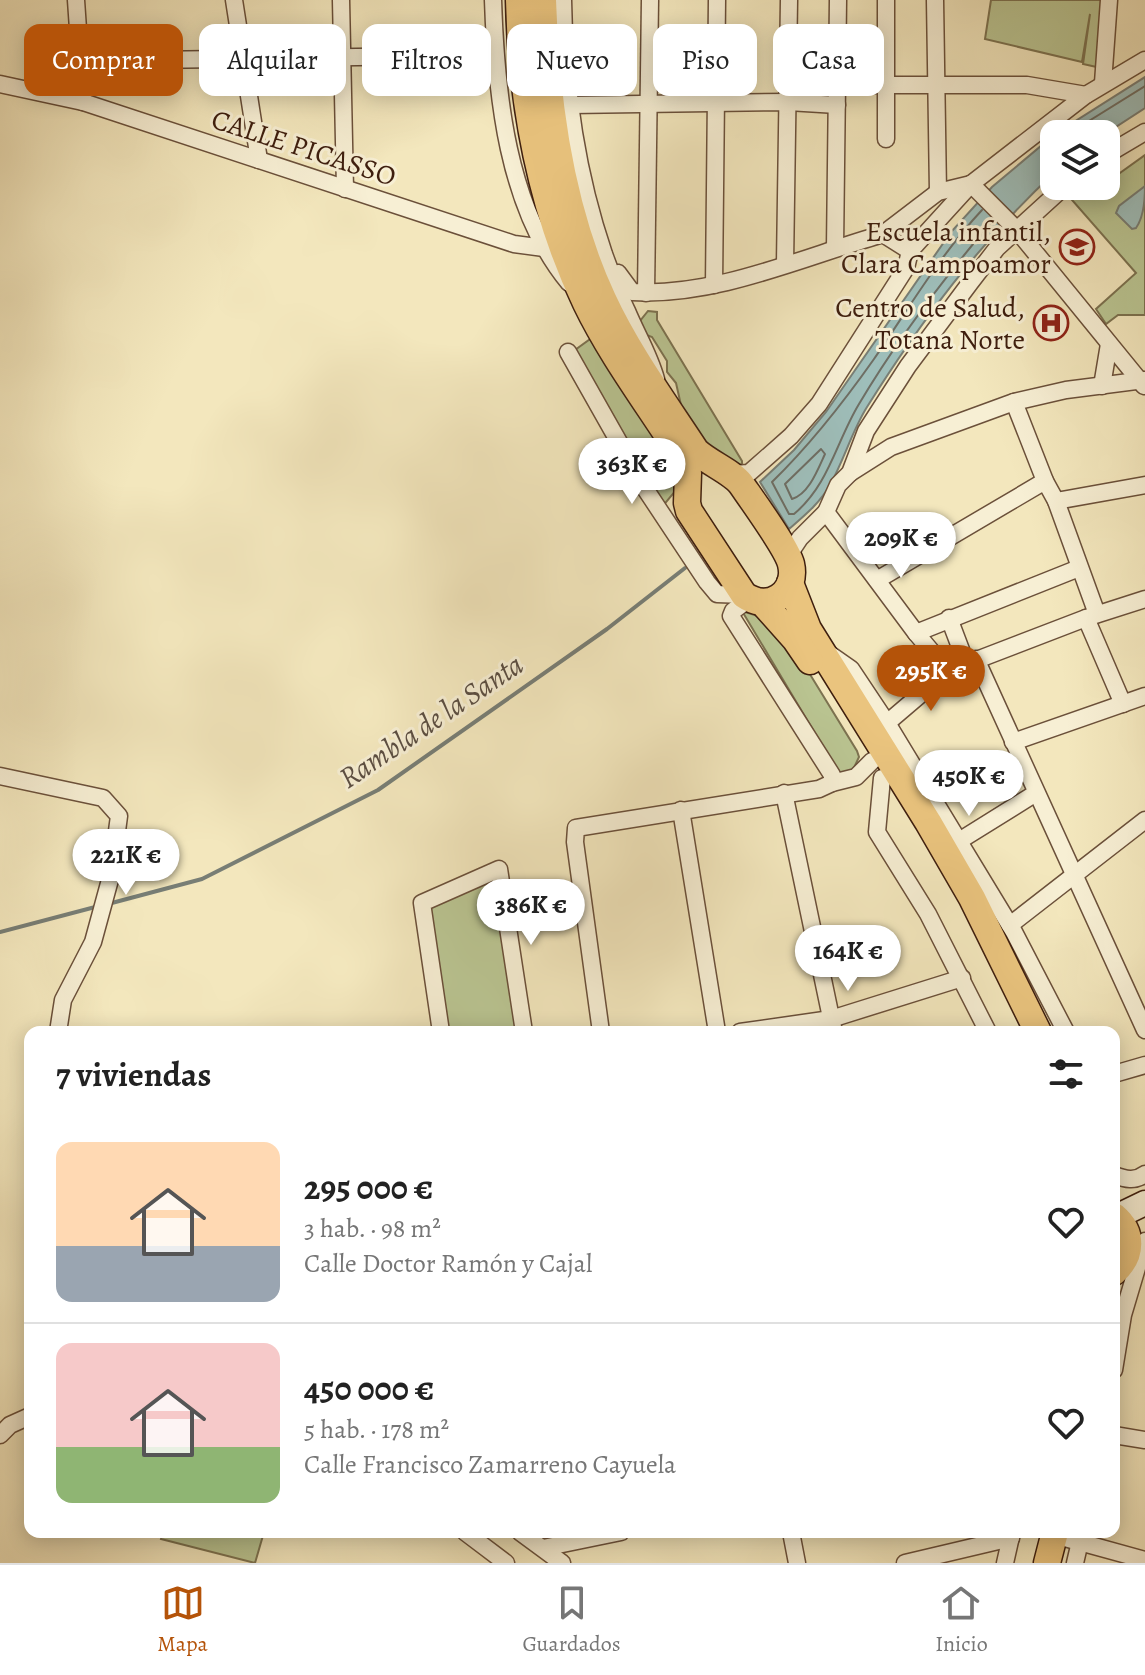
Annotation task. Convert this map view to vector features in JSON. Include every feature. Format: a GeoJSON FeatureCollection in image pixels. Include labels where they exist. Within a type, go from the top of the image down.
{"type":"FeatureCollection","features":[{"type":"Feature","properties":{"kind":"main road"},"geometry":{"type":"LineString","coordinates":[[519,0],[532,129],[551,214],[585,302],[683,459],[688,473],[687,503],[674,519],[795,639],[958,906],[1018,1026]]}},
{"type":"Feature","properties":{"kind":"main road"},"geometry":{"type":"LineString","coordinates":[[543,0],[554,126],[569,204],[601,295],[615,323],[696,451],[742,485],[788,556],[792,566],[790,583],[808,629],[965,886],[1035,1026]]}},
{"type":"Feature","properties":{"kind":"main road"},"geometry":{"type":"LineString","coordinates":[[688,490],[693,481],[707,472],[726,473]]}},
{"type":"Feature","properties":{"kind":"main road"},"geometry":{"type":"LineString","coordinates":[[752,598],[779,597],[790,583]]}},
{"type":"Feature","properties":{"kind":"main road"},"geometry":{"type":"LineString","coordinates":[[1120,1221],[1137,1242],[1120,1265]]}},
{"type":"Feature","properties":{"kind":"main road"},"geometry":{"type":"LineString","coordinates":[[1047,1563],[1053,1538]]}},
{"type":"Feature","properties":{"kind":"street"},"geometry":{"type":"LineString","coordinates":[[76,0],[78,24]]}},
{"type":"Feature","properties":{"kind":"street"},"geometry":{"type":"LineString","coordinates":[[234,0],[238,24]]}},
{"type":"Feature","properties":{"kind":"street"},"geometry":{"type":"LineString","coordinates":[[341,0],[341,24]]}},
{"type":"Feature","properties":{"kind":"street"},"geometry":{"type":"LineString","coordinates":[[493,0],[495,55],[507,140],[527,208],[553,264],[585,302]]}},
{"type":"Feature","properties":{"kind":"street"},"geometry":{"type":"LineString","coordinates":[[563,0],[563,42],[578,165],[605,256],[627,312],[649,353],[660,396]]}},
{"type":"Feature","properties":{"kind":"street"},"geometry":{"type":"LineString","coordinates":[[646,293],[650,0]]}},
{"type":"Feature","properties":{"kind":"street"},"geometry":{"type":"LineString","coordinates":[[714,285],[717,0]]}},
{"type":"Feature","properties":{"kind":"street"},"geometry":{"type":"LineString","coordinates":[[785,264],[789,0]]}},
{"type":"Feature","properties":{"kind":"street"},"geometry":{"type":"LineString","coordinates":[[837,24],[838,0]]}},
{"type":"Feature","properties":{"kind":"street"},"geometry":{"type":"LineString","coordinates":[[886,0],[886,139]]}},
{"type":"Feature","properties":{"kind":"street"},"geometry":{"type":"LineString","coordinates":[[935,0],[938,192]]}},
{"type":"Feature","properties":{"kind":"street"},"geometry":{"type":"LineString","coordinates":[[1103,83],[1109,0]]}},
{"type":"Feature","properties":{"kind":"street"},"geometry":{"type":"LineString","coordinates":[[346,58],[495,55]]}},
{"type":"Feature","properties":{"kind":"street"},"geometry":{"type":"LineString","coordinates":[[726,473],[749,473],[766,461],[819,404],[906,268],[910,251],[971,184],[1086,95],[1145,60]]}},
{"type":"Feature","properties":{"kind":"street","name":"CALLE PICASSO"},"geometry":{"type":"LineString","coordinates":[[0,84],[83,102],[514,244],[544,248]]}},
{"type":"Feature","properties":{"kind":"street"},"geometry":{"type":"LineString","coordinates":[[886,86],[1027,85],[1086,95]]}},
{"type":"Feature","properties":{"kind":"street"},"geometry":{"type":"LineString","coordinates":[[83,96],[83,102]]}},
{"type":"Feature","properties":{"kind":"street"},"geometry":{"type":"LineString","coordinates":[[249,96],[259,160]]}},
{"type":"Feature","properties":{"kind":"street"},"geometry":{"type":"LineString","coordinates":[[342,96],[345,189]]}},
{"type":"Feature","properties":{"kind":"street"},"geometry":{"type":"LineString","coordinates":[[835,248],[837,96]]}},
{"type":"Feature","properties":{"kind":"street"},"geometry":{"type":"LineString","coordinates":[[570,105],[716,102],[837,105]]}},
{"type":"Feature","properties":{"kind":"street"},"geometry":{"type":"LineString","coordinates":[[1120,147],[1145,132]]}},
{"type":"Feature","properties":{"kind":"street"},"geometry":{"type":"LineString","coordinates":[[605,256],[632,292],[674,292],[714,285],[883,234],[938,192],[971,184]]}},
{"type":"Feature","properties":{"kind":"street"},"geometry":{"type":"LineString","coordinates":[[971,184],[1016,229],[1143,382]]}},
{"type":"Feature","properties":{"kind":"street"},"geometry":{"type":"LineString","coordinates":[[850,473],[866,431],[908,366],[997,248],[1049,200]]}},
{"type":"Feature","properties":{"kind":"street"},"geometry":{"type":"LineString","coordinates":[[883,234],[910,251]]}},
{"type":"Feature","properties":{"kind":"street"},"geometry":{"type":"LineString","coordinates":[[1102,386],[1109,344]]}},
{"type":"Feature","properties":{"kind":"street"},"geometry":{"type":"LineString","coordinates":[[568,352],[674,519]]}},
{"type":"Feature","properties":{"kind":"street"},"geometry":{"type":"LineString","coordinates":[[788,556],[800,538],[826,512],[838,485],[850,473],[891,447],[1014,402],[1066,390],[1143,382]]}},
{"type":"Feature","properties":{"kind":"street"},"geometry":{"type":"LineString","coordinates":[[1014,402],[1056,501],[1123,704]]}},
{"type":"Feature","properties":{"kind":"street"},"geometry":{"type":"LineString","coordinates":[[877,580],[1045,481]]}},
{"type":"Feature","properties":{"kind":"street"},"geometry":{"type":"LineString","coordinates":[[1056,501],[1145,485]]}},
{"type":"Feature","properties":{"kind":"street"},"geometry":{"type":"LineString","coordinates":[[826,512],[948,671]]}},
{"type":"Feature","properties":{"kind":"street"},"geometry":{"type":"LineString","coordinates":[[916,633],[1079,568]]}},
{"type":"Feature","properties":{"kind":"street"},"geometry":{"type":"LineString","coordinates":[[752,598],[733,611],[731,616],[832,775],[832,783]]}},
{"type":"Feature","properties":{"kind":"street"},"geometry":{"type":"LineString","coordinates":[[887,723],[948,671],[1145,599]]}},
{"type":"Feature","properties":{"kind":"street"},"geometry":{"type":"LineString","coordinates":[[949,618],[1013,742],[1145,1030]]}},
{"type":"Feature","properties":{"kind":"street"},"geometry":{"type":"LineString","coordinates":[[820,647],[851,669],[887,723],[1010,925],[1063,1026]]}},
{"type":"Feature","properties":{"kind":"street"},"geometry":{"type":"LineString","coordinates":[[1013,742],[1145,696]]}},
{"type":"Feature","properties":{"kind":"street"},"geometry":{"type":"LineString","coordinates":[[600,1026],[575,842],[576,828],[819,789],[877,769],[877,832],[928,914],[985,1026]]}},
{"type":"Feature","properties":{"kind":"street"},"geometry":{"type":"LineString","coordinates":[[0,776],[103,798],[119,816],[111,876],[93,942],[63,1000],[59,1026]]}},
{"type":"Feature","properties":{"kind":"street"},"geometry":{"type":"LineString","coordinates":[[784,793],[833,1026],[962,978]]}},
{"type":"Feature","properties":{"kind":"street"},"geometry":{"type":"LineString","coordinates":[[959,841],[1036,793]]}},
{"type":"Feature","properties":{"kind":"street"},"geometry":{"type":"LineString","coordinates":[[681,810],[716,1026]]}},
{"type":"Feature","properties":{"kind":"street"},"geometry":{"type":"LineString","coordinates":[[1010,925],[1145,820]]}},
{"type":"Feature","properties":{"kind":"street"},"geometry":{"type":"LineString","coordinates":[[440,1026],[422,903],[499,869],[523,1026]]}},
{"type":"Feature","properties":{"kind":"street"},"geometry":{"type":"LineString","coordinates":[[1120,1072],[1145,1065]]}},
{"type":"Feature","properties":{"kind":"street"},"geometry":{"type":"LineString","coordinates":[[1120,1177],[1140,1178],[1145,1174]]}},
{"type":"Feature","properties":{"kind":"street"},"geometry":{"type":"LineString","coordinates":[[1120,1214],[1145,1203]]}},
{"type":"Feature","properties":{"kind":"street"},"geometry":{"type":"LineString","coordinates":[[1120,1333],[1145,1214]]}},
{"type":"Feature","properties":{"kind":"street"},"geometry":{"type":"LineString","coordinates":[[0,1435],[10,1425],[24,1419]]}},
{"type":"Feature","properties":{"kind":"street"},"geometry":{"type":"LineString","coordinates":[[1120,1436],[1145,1440]]}},
{"type":"Feature","properties":{"kind":"street"},"geometry":{"type":"LineString","coordinates":[[473,1538],[506,1563]]}},
{"type":"Feature","properties":{"kind":"street"},"geometry":{"type":"LineString","coordinates":[[529,1538],[562,1563]]}},
{"type":"Feature","properties":{"kind":"street"},"geometry":{"type":"LineString","coordinates":[[543,1548],[592,1538]]}},
{"type":"Feature","properties":{"kind":"street"},"geometry":{"type":"LineString","coordinates":[[792,1538],[797,1563]]}},
{"type":"Feature","properties":{"kind":"street"},"geometry":{"type":"LineString","coordinates":[[905,1563],[1000,1538]]}},
{"type":"Feature","properties":{"kind":"street"},"geometry":{"type":"LineString","coordinates":[[1005,1563],[1010,1538]]}},
{"type":"Feature","properties":{"kind":"street"},"geometry":{"type":"LineString","coordinates":[[1075,1563],[1081,1538]]}},
{"type":"Feature","properties":{"kind":"street"},"geometry":{"type":"LineString","coordinates":[[1084,1538],[1145,1560]]}},
{"type":"Feature","properties":{"kind":"green space"},"geometry":{"type":"Polygon","coordinates":[[[991,0],[1107,0],[1101,68],[1083,64],[1090,14],[1082,62],[985,39],[991,0]]]}},
{"type":"Feature","properties":{"kind":"green space"},"geometry":{"type":"Polygon","coordinates":[[[1145,155],[1145,315],[1118,315],[1106,324],[1096,309],[1136,273],[1072,200],[1120,200],[1120,173],[1145,155]]]}},
{"type":"Feature","properties":{"kind":"green space"},"geometry":{"type":"Polygon","coordinates":[[[648,311],[657,312],[657,320],[742,465],[719,458],[683,414],[676,383],[667,372],[667,361],[652,337],[644,334],[640,321],[648,311]]]}},
{"type":"Feature","properties":{"kind":"green space"},"geometry":{"type":"Polygon","coordinates":[[[593,337],[676,462],[677,489],[662,507],[575,350],[593,337]]]}},
{"type":"Feature","properties":{"kind":"green space"},"geometry":{"type":"Polygon","coordinates":[[[742,611],[761,617],[800,658],[857,751],[859,757],[852,772],[841,777],[742,611]]]}},
{"type":"Feature","properties":{"kind":"green space"},"geometry":{"type":"Polygon","coordinates":[[[496,873],[520,1026],[446,1026],[426,904],[496,873]]]}},
{"type":"Feature","properties":{"kind":"green space"},"geometry":{"type":"Polygon","coordinates":[[[161,1538],[262,1538],[255,1563],[161,1538]]]}},
{"type":"Feature","properties":{"kind":"water"},"geometry":{"type":"Polygon","coordinates":[[[1145,77],[1145,108],[1120,124],[1120,120],[1077,120],[1145,77]]]}},
{"type":"Feature","properties":{"kind":"water"},"geometry":{"type":"Polygon","coordinates":[[[1040,147],[1040,186],[1001,227],[930,313],[867,407],[826,492],[789,529],[760,482],[794,450],[826,412],[951,232],[992,187],[1040,147]]]}},
{"type":"Feature","properties":{"kind":"water"},"geometry":{"type":"Polygon","coordinates":[[[1145,186],[1139,224],[1132,229],[1116,213],[1119,206],[1145,186]]]}},
{"type":"Feature","properties":{"kind":"waterway","name":"Rambla de la Santa"},"geometry":{"type":"LineString","coordinates":[[108,904],[202,879],[378,790],[607,629],[685,568]]}},
{"type":"Feature","properties":{"kind":"waterway","name":"Rambla de la Santa"},"geometry":{"type":"LineString","coordinates":[[0,932],[99,906]]}},
{"type":"Feature","properties":{"kind":"place","name":"Escuela infantil, Clara Campoamor"},"geometry":{"type":"Point","coordinates":[1077,247]}},
{"type":"Feature","properties":{"kind":"place","name":"Centro de Salud, Totana Norte"},"geometry":{"type":"Point","coordinates":[1051,323]}}]}
